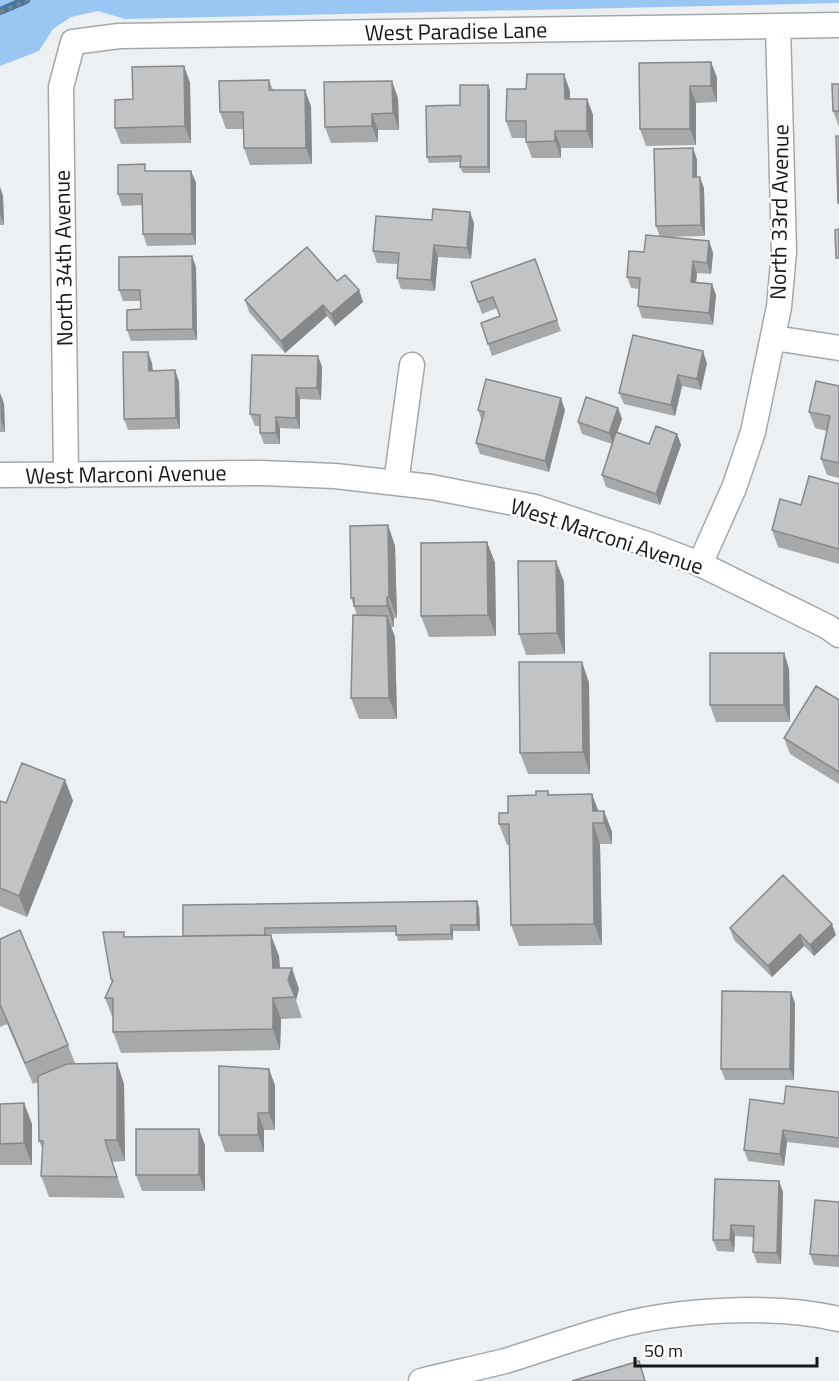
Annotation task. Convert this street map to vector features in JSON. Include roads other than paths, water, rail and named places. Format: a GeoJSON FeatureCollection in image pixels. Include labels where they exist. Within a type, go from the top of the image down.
{"type":"FeatureCollection","features":[{"type":"Feature","properties":{"kind":"street","name":"West Paradise Lane"},"geometry":{"type":"LineString","coordinates":[[73,42],[119,36],[839,25]]}},
{"type":"Feature","properties":{"kind":"street","name":"North 33rd Avenue"},"geometry":{"type":"LineString","coordinates":[[700,564],[734,488],[753,432],[774,338],[784,252],[778,26]]}},
{"type":"Feature","properties":{"kind":"street","name":"North 34th Avenue"},"geometry":{"type":"LineString","coordinates":[[66,475],[61,87],[73,42]]}},
{"type":"Feature","properties":{"kind":"street"},"geometry":{"type":"LineString","coordinates":[[774,338],[839,348]]}},
{"type":"Feature","properties":{"kind":"street"},"geometry":{"type":"LineString","coordinates":[[396,483],[412,365]]}},
{"type":"Feature","properties":{"kind":"street","name":"West Marconi Avenue"},"geometry":{"type":"LineString","coordinates":[[0,476],[262,473],[335,476],[396,483],[535,507],[700,564],[828,627],[839,635]]}},
{"type":"Feature","properties":{"kind":"street"},"geometry":{"type":"LineString","coordinates":[[421,1381],[504,1361],[616,1326],[659,1319],[719,1311],[783,1312],[839,1319]]}},
{"type":"Feature","properties":{"kind":"waterway"},"geometry":{"type":"LineString","coordinates":[[0,11],[26,0]]}}]}
